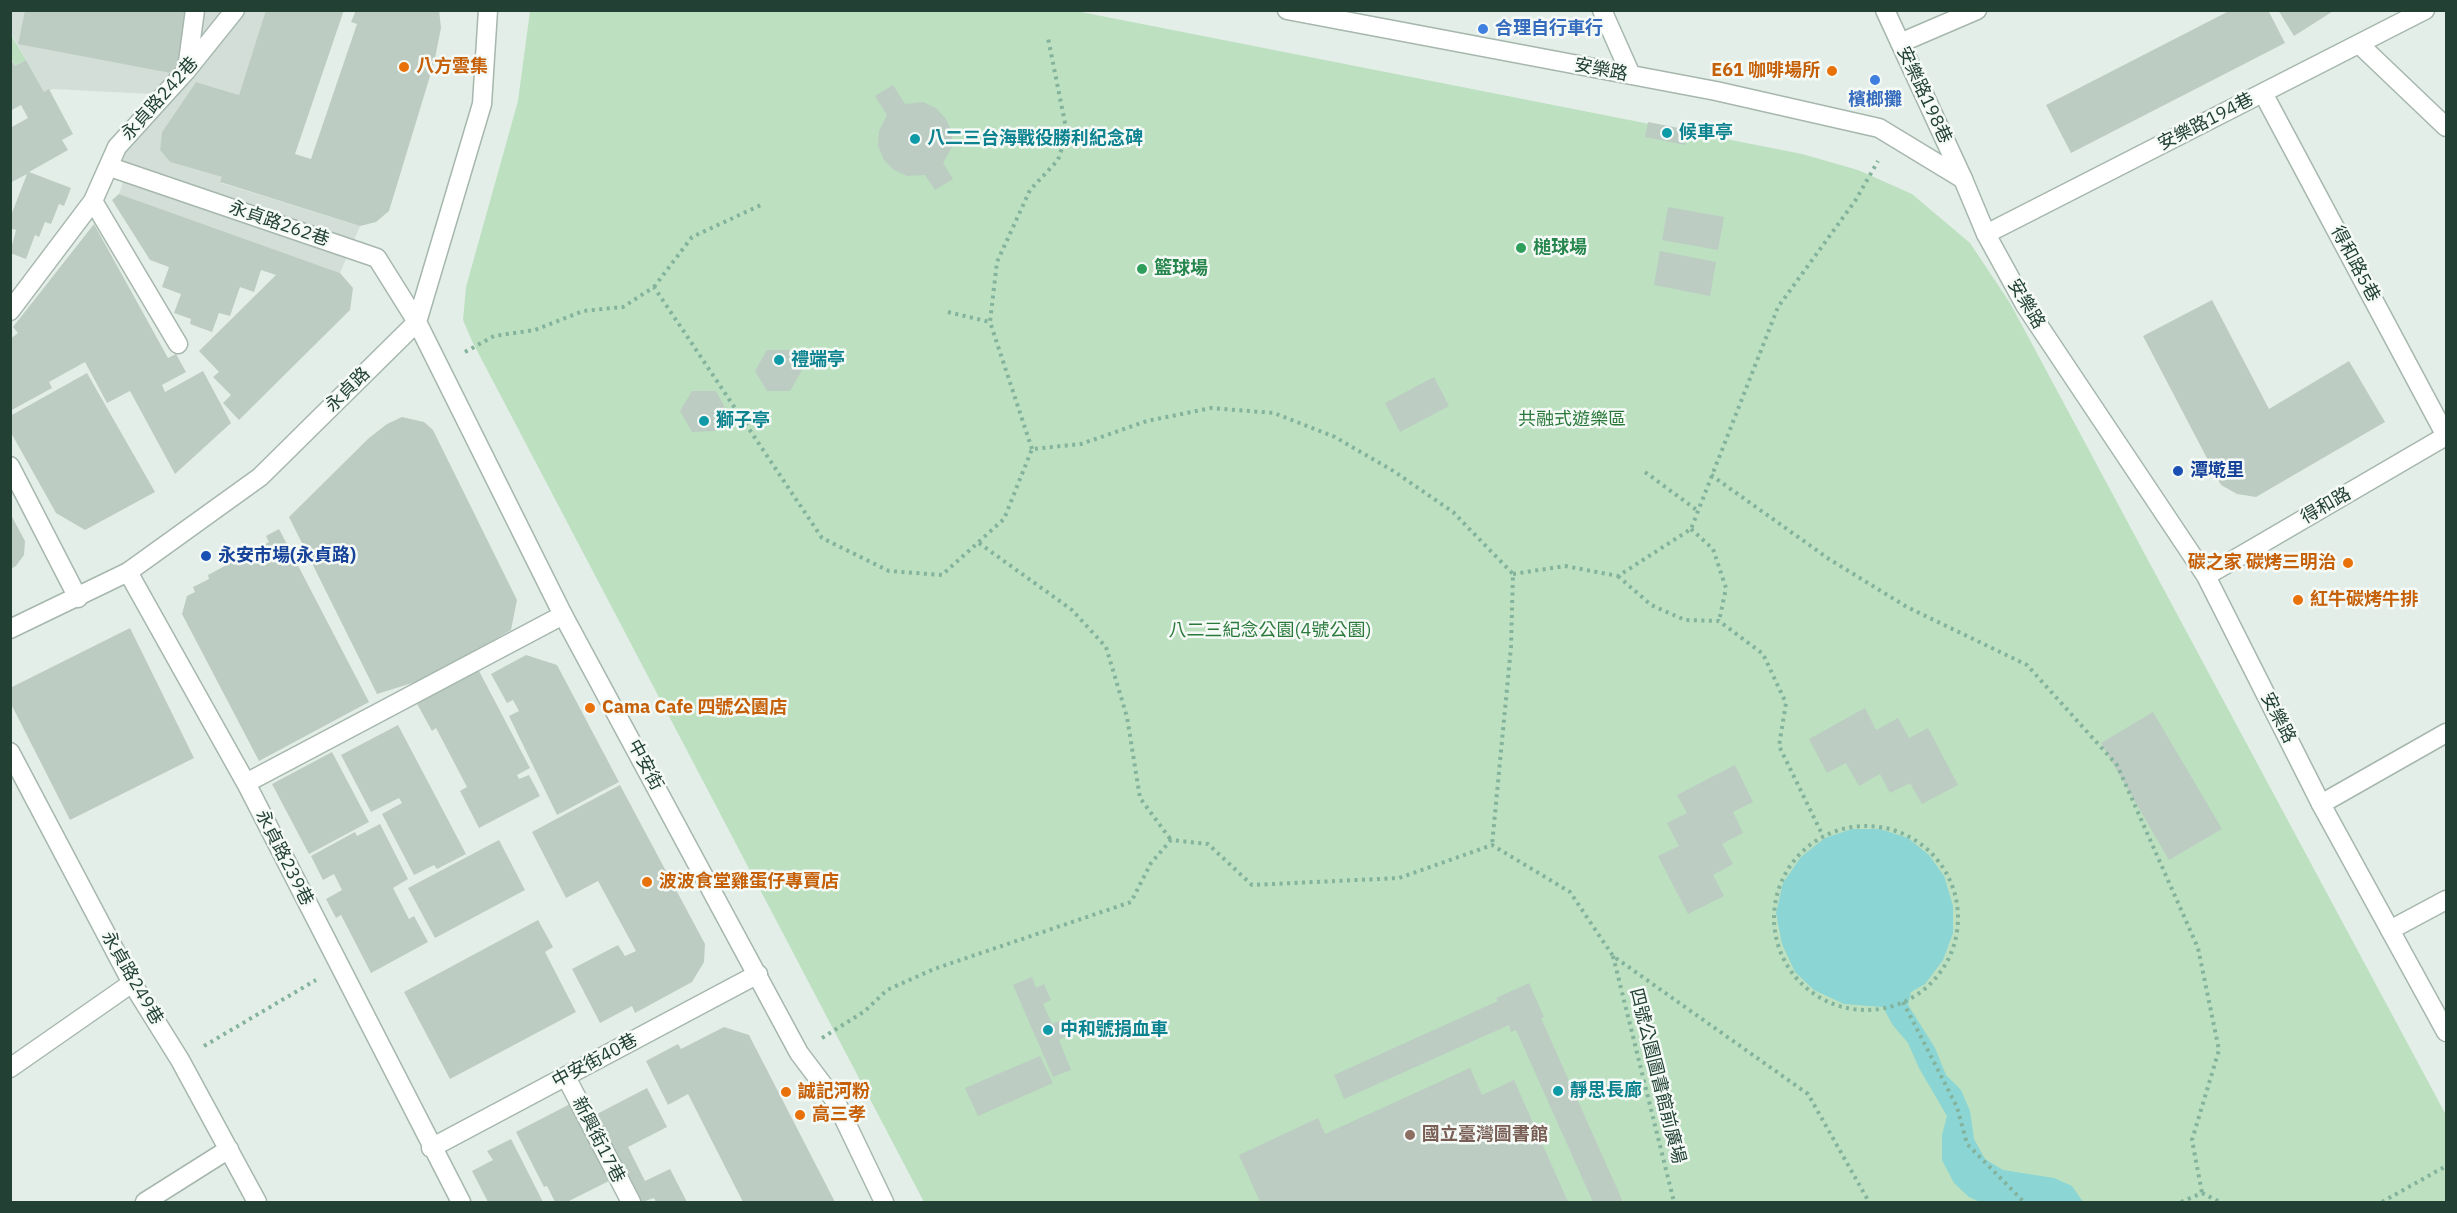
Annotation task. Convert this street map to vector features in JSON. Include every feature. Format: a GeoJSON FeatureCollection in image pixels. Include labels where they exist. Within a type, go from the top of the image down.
{"type":"FeatureCollection","features":[{"type":"Feature","properties":{"kind":"street"},"geometry":{"type":"LineString","coordinates":[[186,71],[195,10]]}},
{"type":"Feature","properties":{"kind":"street","name":"永貞路242巷"},"geometry":{"type":"LineString","coordinates":[[10,311],[93,201],[117,147],[186,71],[235,10]]}},
{"type":"Feature","properties":{"kind":"street","name":"永貞路"},"geometry":{"type":"LineString","coordinates":[[10,629],[128,572],[260,477],[417,322],[482,104],[488,10]]}},
{"type":"Feature","properties":{"kind":"street","name":"安樂路"},"geometry":{"type":"LineString","coordinates":[[1287,10],[1631,75],[1879,128],[1963,179],[1986,234],[2025,305],[2206,576],[2321,804],[2446,1032]]}},
{"type":"Feature","properties":{"kind":"street"},"geometry":{"type":"LineString","coordinates":[[1602,10],[1631,75]]}},
{"type":"Feature","properties":{"kind":"street","name":"安樂路198巷"},"geometry":{"type":"LineString","coordinates":[[1885,10],[1963,179]]}},
{"type":"Feature","properties":{"kind":"street"},"geometry":{"type":"LineString","coordinates":[[1900,43],[1977,10]]}},
{"type":"Feature","properties":{"kind":"street","name":"安樂路194巷"},"geometry":{"type":"LineString","coordinates":[[1986,234],[2425,10]]}},
{"type":"Feature","properties":{"kind":"street"},"geometry":{"type":"LineString","coordinates":[[2359,44],[2446,127]]}},
{"type":"Feature","properties":{"kind":"street","name":"得和路5巷"},"geometry":{"type":"LineString","coordinates":[[2263,93],[2446,436]]}},
{"type":"Feature","properties":{"kind":"street","name":"永貞路262巷"},"geometry":{"type":"LineString","coordinates":[[110,167],[377,258],[417,322]]}},
{"type":"Feature","properties":{"kind":"street"},"geometry":{"type":"LineString","coordinates":[[93,201],[178,344]]}},
{"type":"Feature","properties":{"kind":"street","name":"中安街"},"geometry":{"type":"LineString","coordinates":[[417,322],[563,615],[799,1053],[836,1102],[884,1203]]}},
{"type":"Feature","properties":{"kind":"street","name":"得和路"},"geometry":{"type":"LineString","coordinates":[[2206,576],[2446,436]]}},
{"type":"Feature","properties":{"kind":"street"},"geometry":{"type":"LineString","coordinates":[[10,466],[78,598]]}},
{"type":"Feature","properties":{"kind":"street","name":"永貞路239巷"},"geometry":{"type":"LineString","coordinates":[[128,572],[246,783],[431,1148],[462,1203]]}},
{"type":"Feature","properties":{"kind":"street"},"geometry":{"type":"LineString","coordinates":[[246,783],[563,615]]}},
{"type":"Feature","properties":{"kind":"street"},"geometry":{"type":"LineString","coordinates":[[2321,804],[2446,733]]}},
{"type":"Feature","properties":{"kind":"street","name":"永貞路249巷"},"geometry":{"type":"LineString","coordinates":[[10,752],[132,982],[180,1060],[257,1203]]}},
{"type":"Feature","properties":{"kind":"street"},"geometry":{"type":"LineString","coordinates":[[2390,930],[2446,900]]}},
{"type":"Feature","properties":{"kind":"street","name":"中安街40巷"},"geometry":{"type":"LineString","coordinates":[[431,1148],[758,974]]}},
{"type":"Feature","properties":{"kind":"street"},"geometry":{"type":"LineString","coordinates":[[10,1068],[132,982]]}},
{"type":"Feature","properties":{"kind":"street","name":"新興街17巷"},"geometry":{"type":"LineString","coordinates":[[566,1077],[631,1203]]}},
{"type":"Feature","properties":{"kind":"street"},"geometry":{"type":"LineString","coordinates":[[145,1203],[229,1149]]}},
{"type":"Feature","properties":{"kind":"path"},"geometry":{"type":"LineString","coordinates":[[654,287],[822,538],[889,571],[942,574],[1004,519],[1032,449],[990,322],[997,262],[1030,190],[1058,160],[1066,133],[1048,38]]}},
{"type":"Feature","properties":{"kind":"path"},"geometry":{"type":"LineString","coordinates":[[1618,576],[1691,529],[1778,307],[1855,201],[1892,137]]}},
{"type":"Feature","properties":{"kind":"path"},"geometry":{"type":"LineString","coordinates":[[440,365],[494,336],[536,330],[583,311],[623,307],[654,287],[692,237],[763,204]]}},
{"type":"Feature","properties":{"kind":"path"},"geometry":{"type":"LineString","coordinates":[[948,312],[990,322]]}},
{"type":"Feature","properties":{"kind":"path"},"geometry":{"type":"LineString","coordinates":[[1032,449],[1081,444],[1147,421],[1211,408],[1274,413],[1335,437],[1395,472],[1453,512],[1513,574],[1510,647],[1492,845]]}},
{"type":"Feature","properties":{"kind":"path"},"geometry":{"type":"LineString","coordinates":[[1645,472],[1698,511]]}},
{"type":"Feature","properties":{"kind":"path"},"geometry":{"type":"LineString","coordinates":[[1712,475],[1829,559],[1907,608],[2027,665],[2117,765],[2198,948],[2219,1050],[2192,1140],[2202,1193]]}},
{"type":"Feature","properties":{"kind":"path"},"geometry":{"type":"LineString","coordinates":[[1691,529],[1713,549],[1726,588],[1719,621]]}},
{"type":"Feature","properties":{"kind":"path"},"geometry":{"type":"LineString","coordinates":[[978,543],[1072,610],[1106,647],[1127,717],[1140,798],[1171,840],[1208,844],[1252,885],[1399,878],[1492,845]]}},
{"type":"Feature","properties":{"kind":"path"},"geometry":{"type":"LineString","coordinates":[[1513,574],[1565,567],[1618,576],[1652,605],[1685,620],[1719,621],[1763,654],[1786,703],[1779,747],[1823,836]]}},
{"type":"Feature","properties":{"kind":"path"},"geometry":{"type":"LineString","coordinates":[[1851,827],[1881,827],[1908,836],[1932,854],[1949,878],[1958,906],[1956,936],[1950,954],[1946,963],[1928,986],[1903,1002],[1873,1011],[1841,1007],[1813,994],[1791,972],[1777,944],[1774,913],[1781,882],[1798,855],[1823,836],[1851,827]]}},
{"type":"Feature","properties":{"kind":"path"},"geometry":{"type":"LineString","coordinates":[[799,1053],[865,1011],[887,990],[934,969],[1131,902],[1151,863],[1171,840]]}},
{"type":"Feature","properties":{"kind":"path"},"geometry":{"type":"LineString","coordinates":[[1492,845],[1570,892],[1613,956],[1808,1094],[1869,1203]]}},
{"type":"Feature","properties":{"kind":"path","name":"四號公園圖書館前廣場"},"geometry":{"type":"LineString","coordinates":[[1613,956],[1674,1203]]}},
{"type":"Feature","properties":{"kind":"path"},"geometry":{"type":"LineString","coordinates":[[180,1060],[339,968]]}},
{"type":"Feature","properties":{"kind":"path"},"geometry":{"type":"LineString","coordinates":[[1903,1002],[1957,1107],[1967,1144],[2024,1203]]}},
{"type":"Feature","properties":{"kind":"path"},"geometry":{"type":"LineString","coordinates":[[2382,1203],[2446,1166]]}},
{"type":"Feature","properties":{"kind":"path"},"geometry":{"type":"LineString","coordinates":[[2181,1203],[2202,1193]]}},
{"type":"Feature","properties":{"kind":"path"},"geometry":{"type":"LineString","coordinates":[[2202,1193],[2220,1203]]}},
{"type":"Feature","properties":{"kind":"shaded area"},"geometry":{"type":"Polygon","coordinates":[[[10,11],[25,11],[18,43],[188,11],[266,11],[239,95],[196,82],[162,132],[160,150],[170,162],[222,177],[221,183],[360,226],[340,273],[119,194],[129,165],[114,160],[152,94],[53,89],[44,92],[11,33],[10,11]]]}},
{"type":"Feature","properties":{"kind":"green space","name":"八二三紀念公園(4號公園)"},"geometry":{"type":"Polygon","coordinates":[[[530,11],[1076,11],[1802,154],[1858,170],[1912,194],[1970,243],[2010,303],[2446,1115],[2446,1202],[924,1202],[463,320],[466,287],[518,101],[530,11]]]}},
{"type":"Feature","properties":{"kind":"green space"},"geometry":{"type":"Polygon","coordinates":[[[10,33],[26,60],[15,66],[11,58],[10,33]]]}},
{"type":"Feature","properties":{"kind":"water"},"geometry":{"type":"Polygon","coordinates":[[[1852,829],[1880,829],[1908,838],[1929,855],[1944,876],[1953,906],[1953,933],[1943,960],[1925,984],[1911,992],[1908,1005],[1935,1048],[1946,1075],[1961,1090],[1970,1111],[1974,1139],[1985,1159],[2003,1170],[2054,1178],[2072,1186],[2083,1202],[1980,1202],[1969,1197],[1954,1183],[1942,1160],[1942,1135],[1947,1116],[1919,1068],[1908,1043],[1892,1024],[1883,1007],[1844,1004],[1814,990],[1795,972],[1782,944],[1776,913],[1783,883],[1801,857],[1825,838],[1852,829]]]}},
{"type":"Feature","properties":{"kind":"building"},"geometry":{"type":"Polygon","coordinates":[[[25,10],[188,10],[176,74],[18,44],[25,10]]]}},
{"type":"Feature","properties":{"kind":"building"},"geometry":{"type":"Polygon","coordinates":[[[266,10],[344,10],[295,154],[311,159],[357,24],[351,22],[356,10],[439,10],[441,28],[434,63],[389,211],[376,222],[360,226],[220,182],[222,177],[170,162],[160,150],[162,132],[196,82],[239,95],[266,10]]]}},
{"type":"Feature","properties":{"kind":"building"},"geometry":{"type":"Polygon","coordinates":[[[2231,10],[2268,10],[2285,43],[2071,153],[2046,105],[2231,10]]]}},
{"type":"Feature","properties":{"kind":"building"},"geometry":{"type":"Polygon","coordinates":[[[2278,10],[2335,10],[2294,36],[2278,10]]]}},
{"type":"Feature","properties":{"kind":"building"},"geometry":{"type":"Polygon","coordinates":[[[10,58],[15,66],[26,60],[44,92],[49,89],[73,134],[62,140],[68,150],[29,172],[71,188],[64,206],[59,204],[51,224],[45,222],[39,237],[35,235],[26,259],[10,253],[16,230],[10,228],[10,218],[27,174],[10,183],[10,128],[28,118],[21,105],[10,111],[10,58]]]}},
{"type":"Feature","properties":{"kind":"building","name":"八二三台海戰役勝利紀念碑"},"geometry":{"type":"Polygon","coordinates":[[[893,85],[905,104],[923,102],[936,108],[946,119],[952,132],[952,147],[943,163],[953,179],[935,190],[925,175],[907,176],[894,170],[884,160],[878,146],[879,131],[887,115],[875,96],[893,85]]]}},
{"type":"Feature","properties":{"kind":"building","name":"候車亭"},"geometry":{"type":"Polygon","coordinates":[[[1648,122],[1689,130],[1685,145],[1645,137],[1648,122]]]}},
{"type":"Feature","properties":{"kind":"building"},"geometry":{"type":"Polygon","coordinates":[[[119,194],[340,273],[353,288],[350,310],[239,420],[223,403],[231,395],[213,377],[219,372],[199,351],[276,275],[261,270],[254,292],[240,287],[230,316],[219,313],[212,332],[190,324],[191,319],[174,313],[181,294],[162,287],[169,267],[150,260],[112,200],[119,194]]]}},
{"type":"Feature","properties":{"kind":"building"},"geometry":{"type":"Polygon","coordinates":[[[1668,207],[1724,217],[1718,250],[1662,240],[1668,207]]]}},
{"type":"Feature","properties":{"kind":"building"},"geometry":{"type":"Polygon","coordinates":[[[94,224],[168,358],[176,354],[186,372],[162,385],[165,392],[203,371],[231,423],[175,474],[130,391],[107,403],[85,362],[49,382],[52,388],[10,411],[10,339],[18,333],[13,327],[94,224]]]}},
{"type":"Feature","properties":{"kind":"building"},"geometry":{"type":"Polygon","coordinates":[[[1660,251],[1716,262],[1710,296],[1654,285],[1660,251]]]}},
{"type":"Feature","properties":{"kind":"building"},"geometry":{"type":"Polygon","coordinates":[[[2212,300],[2269,409],[2349,361],[2385,422],[2256,497],[2237,494],[2221,485],[2143,336],[2212,300]]]}},
{"type":"Feature","properties":{"kind":"building","name":"禮端亭"},"geometry":{"type":"Polygon","coordinates":[[[767,350],[790,350],[802,370],[790,391],[767,391],[755,371],[767,350]]]}},
{"type":"Feature","properties":{"kind":"building"},"geometry":{"type":"Polygon","coordinates":[[[87,373],[155,492],[85,530],[56,513],[10,431],[10,416],[87,373]]]}},
{"type":"Feature","properties":{"kind":"building"},"geometry":{"type":"Polygon","coordinates":[[[1434,377],[1449,406],[1400,432],[1385,403],[1434,377]]]}},
{"type":"Feature","properties":{"kind":"building","name":"獅子亭"},"geometry":{"type":"Polygon","coordinates":[[[692,391],[716,391],[727,411],[715,431],[692,432],[680,411],[692,391]]]}},
{"type":"Feature","properties":{"kind":"building"},"geometry":{"type":"Polygon","coordinates":[[[402,417],[424,422],[433,430],[517,600],[511,630],[428,678],[377,694],[289,517],[369,438],[387,424],[402,417]]]}},
{"type":"Feature","properties":{"kind":"building"},"geometry":{"type":"Polygon","coordinates":[[[10,513],[25,541],[24,555],[16,566],[10,569],[10,513]]]}},
{"type":"Feature","properties":{"kind":"building"},"geometry":{"type":"Polygon","coordinates":[[[279,529],[369,702],[259,761],[182,614],[187,596],[195,592],[193,587],[209,579],[208,575],[269,542],[266,536],[279,529]]]}},
{"type":"Feature","properties":{"kind":"building"},"geometry":{"type":"Polygon","coordinates":[[[130,628],[194,758],[70,820],[10,702],[10,688],[130,628]]]}},
{"type":"Feature","properties":{"kind":"building"},"geometry":{"type":"Polygon","coordinates":[[[526,655],[557,665],[619,782],[557,815],[509,716],[519,711],[513,700],[507,703],[491,674],[526,655]]]}},
{"type":"Feature","properties":{"kind":"building"},"geometry":{"type":"Polygon","coordinates":[[[478,669],[530,768],[517,775],[519,779],[529,775],[540,796],[479,828],[460,791],[467,787],[436,728],[432,731],[416,702],[478,669]]]}},
{"type":"Feature","properties":{"kind":"building"},"geometry":{"type":"Polygon","coordinates":[[[1865,708],[1876,730],[1898,718],[1909,738],[1928,728],[1958,785],[1922,804],[1910,783],[1890,793],[1880,774],[1859,786],[1846,763],[1827,773],[1809,739],[1865,708]]]}},
{"type":"Feature","properties":{"kind":"building"},"geometry":{"type":"Polygon","coordinates":[[[2153,712],[2222,829],[2169,860],[2101,743],[2153,712]]]}},
{"type":"Feature","properties":{"kind":"building"},"geometry":{"type":"Polygon","coordinates":[[[398,725],[466,854],[437,869],[434,865],[414,875],[382,814],[402,803],[399,798],[371,812],[341,755],[398,725]]]}},
{"type":"Feature","properties":{"kind":"building"},"geometry":{"type":"Polygon","coordinates":[[[332,752],[369,822],[309,854],[272,784],[332,752]]]}},
{"type":"Feature","properties":{"kind":"building"},"geometry":{"type":"Polygon","coordinates":[[[1735,765],[1753,802],[1733,812],[1743,833],[1722,844],[1733,864],[1713,875],[1724,896],[1688,914],[1658,856],[1679,846],[1667,823],[1687,813],[1677,795],[1735,765]]]}},
{"type":"Feature","properties":{"kind":"building"},"geometry":{"type":"Polygon","coordinates":[[[620,785],[705,944],[704,962],[692,982],[635,1013],[632,1006],[600,1023],[572,969],[618,945],[625,956],[636,951],[598,881],[566,898],[532,832],[620,785]]]}},
{"type":"Feature","properties":{"kind":"building"},"geometry":{"type":"Polygon","coordinates":[[[380,824],[408,879],[393,888],[409,919],[414,916],[428,942],[371,973],[341,915],[336,918],[326,899],[342,890],[334,874],[323,880],[311,856],[355,832],[357,836],[380,824]]]}},
{"type":"Feature","properties":{"kind":"building"},"geometry":{"type":"Polygon","coordinates":[[[499,840],[525,890],[435,938],[408,888],[499,840]]]}},
{"type":"Feature","properties":{"kind":"building"},"geometry":{"type":"Polygon","coordinates":[[[538,920],[553,947],[545,952],[576,1012],[450,1079],[404,992],[538,920]]]}},
{"type":"Feature","properties":{"kind":"building","name":"中和號捐血車"},"geometry":{"type":"Polygon","coordinates":[[[1032,977],[1036,988],[1044,984],[1051,1000],[1043,1004],[1052,1024],[1060,1021],[1066,1036],[1059,1040],[1071,1070],[1053,1077],[1013,985],[1032,977]]]}},
{"type":"Feature","properties":{"kind":"building","name":"靜思長廊"},"geometry":{"type":"Polygon","coordinates":[[[1529,983],[1544,1017],[1541,1018],[1623,1202],[1593,1202],[1516,1030],[1511,1032],[1509,1025],[1344,1099],[1334,1075],[1498,1001],[1496,998],[1529,983]]]}},
{"type":"Feature","properties":{"kind":"building"},"geometry":{"type":"Polygon","coordinates":[[[724,1027],[749,1035],[835,1202],[743,1202],[688,1094],[668,1105],[646,1061],[678,1044],[681,1049],[724,1027]]]}},
{"type":"Feature","properties":{"kind":"building"},"geometry":{"type":"Polygon","coordinates":[[[1040,1056],[1053,1083],[978,1116],[965,1088],[1040,1056]]]}},
{"type":"Feature","properties":{"kind":"building","name":"國立臺灣圖書館"},"geometry":{"type":"Polygon","coordinates":[[[1470,1068],[1482,1095],[1514,1080],[1568,1202],[1260,1202],[1239,1155],[1318,1118],[1325,1134],[1470,1068]]]}},
{"type":"Feature","properties":{"kind":"building"},"geometry":{"type":"Polygon","coordinates":[[[647,1088],[667,1127],[628,1147],[645,1181],[670,1169],[687,1202],[656,1202],[654,1198],[642,1202],[617,1153],[613,1155],[593,1116],[647,1088]]]}},
{"type":"Feature","properties":{"kind":"building"},"geometry":{"type":"Polygon","coordinates":[[[570,1104],[609,1181],[567,1202],[555,1202],[547,1186],[544,1187],[516,1132],[570,1104]]]}},
{"type":"Feature","properties":{"kind":"building"},"geometry":{"type":"Polygon","coordinates":[[[511,1139],[543,1202],[488,1202],[472,1171],[493,1160],[487,1151],[511,1139]]]}},
{"type":"Feature","properties":{"kind":"place","name":"合理自行車行"},"geometry":{"type":"Point","coordinates":[1483,29]}},
{"type":"Feature","properties":{"kind":"place","name":"八方雲集"},"geometry":{"type":"Point","coordinates":[404,67]}},
{"type":"Feature","properties":{"kind":"place","name":"E61 咖啡場所"},"geometry":{"type":"Point","coordinates":[1832,71]}},
{"type":"Feature","properties":{"kind":"place","name":"檳榔攤"},"geometry":{"type":"Point","coordinates":[1875,80]}},
{"type":"Feature","properties":{"kind":"place","name":"候車亭"},"geometry":{"type":"Point","coordinates":[1667,133]}},
{"type":"Feature","properties":{"kind":"place","name":"八二三台海戰役勝利紀念碑"},"geometry":{"type":"Point","coordinates":[915,139]}},
{"type":"Feature","properties":{"kind":"place","name":"槌球場"},"geometry":{"type":"Point","coordinates":[1521,248]}},
{"type":"Feature","properties":{"kind":"place","name":"籃球場"},"geometry":{"type":"Point","coordinates":[1142,269]}},
{"type":"Feature","properties":{"kind":"place","name":"禮端亭"},"geometry":{"type":"Point","coordinates":[779,360]}},
{"type":"Feature","properties":{"kind":"place","name":"獅子亭"},"geometry":{"type":"Point","coordinates":[704,421]}},
{"type":"Feature","properties":{"kind":"place","name":"潭墘里"},"geometry":{"type":"Point","coordinates":[2178,471]}},
{"type":"Feature","properties":{"kind":"place","name":"永安市場(永貞路)"},"geometry":{"type":"Point","coordinates":[206,556]}},
{"type":"Feature","properties":{"kind":"place","name":"碳之家 碳烤三明治"},"geometry":{"type":"Point","coordinates":[2348,563]}},
{"type":"Feature","properties":{"kind":"place","name":"紅牛碳烤牛排"},"geometry":{"type":"Point","coordinates":[2298,600]}},
{"type":"Feature","properties":{"kind":"place","name":"Cama Cafe 四號公園店"},"geometry":{"type":"Point","coordinates":[590,708]}},
{"type":"Feature","properties":{"kind":"place","name":"波波食堂雞蛋仔專賣店"},"geometry":{"type":"Point","coordinates":[647,882]}},
{"type":"Feature","properties":{"kind":"place","name":"中和號捐血車"},"geometry":{"type":"Point","coordinates":[1048,1030]}},
{"type":"Feature","properties":{"kind":"place","name":"靜思長廊"},"geometry":{"type":"Point","coordinates":[1558,1091]}},
{"type":"Feature","properties":{"kind":"place","name":"誠記河粉"},"geometry":{"type":"Point","coordinates":[786,1092]}},
{"type":"Feature","properties":{"kind":"place","name":"高三孝"},"geometry":{"type":"Point","coordinates":[800,1115]}},
{"type":"Feature","properties":{"kind":"place","name":"國立臺灣圖書館"},"geometry":{"type":"Point","coordinates":[1410,1135]}},
{"type":"Feature","properties":{"kind":"park label","name":"共融式遊樂區"},"geometry":{"type":"Point","coordinates":[1572,420]}}]}
